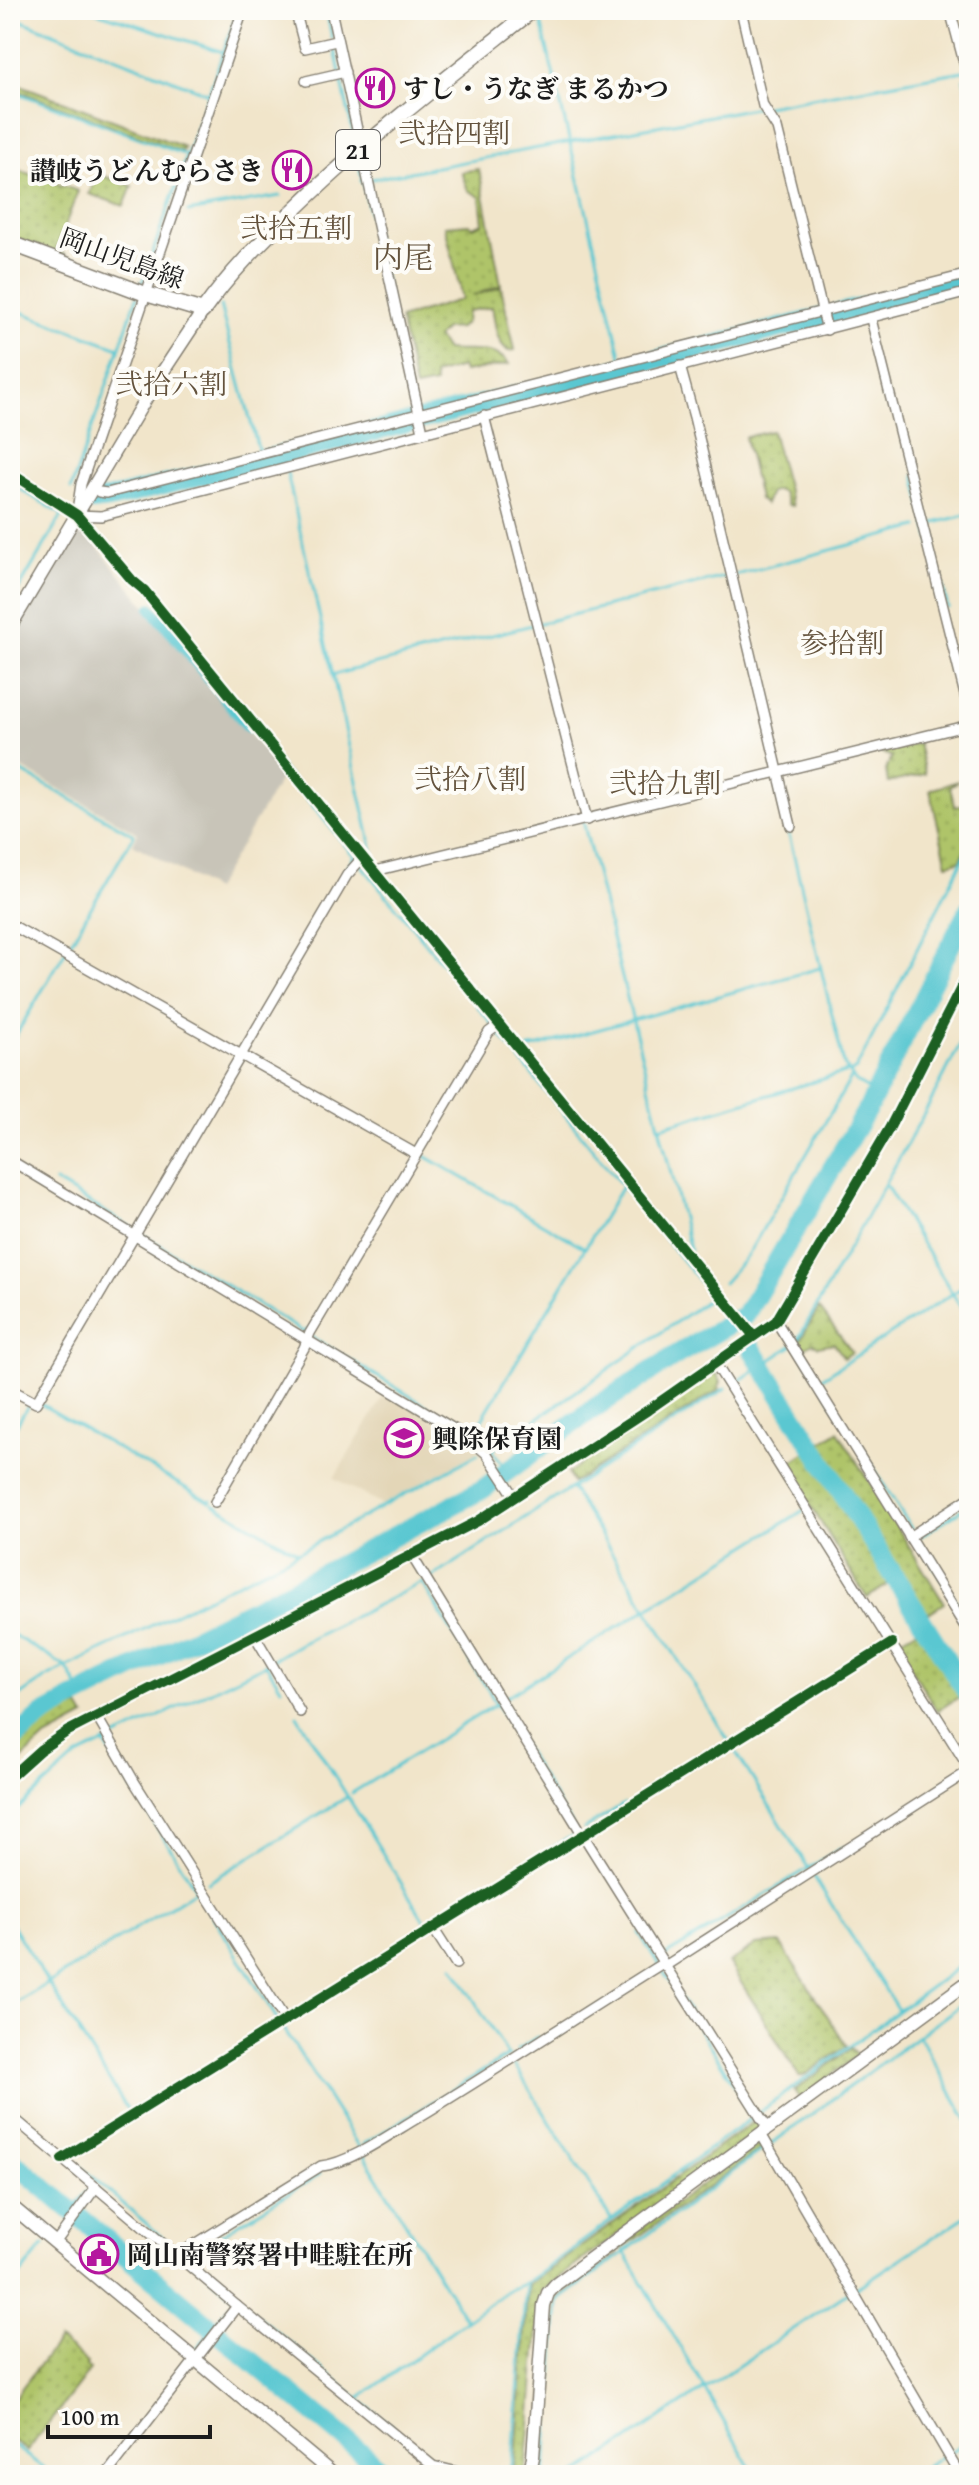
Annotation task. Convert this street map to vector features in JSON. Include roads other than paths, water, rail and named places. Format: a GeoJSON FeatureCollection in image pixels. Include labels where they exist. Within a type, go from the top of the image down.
{"type":"FeatureCollection","features":[{"type":"Feature","properties":{"kind":"main road","name":"岡山児島線"},"geometry":{"type":"LineString","coordinates":[[10,243],[203,311],[255,249],[362,147],[533,10]]}},
{"type":"Feature","properties":{"kind":"street"},"geometry":{"type":"LineString","coordinates":[[77,515],[81,484],[142,292],[243,10]]}},
{"type":"Feature","properties":{"kind":"street"},"geometry":{"type":"LineString","coordinates":[[295,10],[305,48],[333,41]]}},
{"type":"Feature","properties":{"kind":"street"},"geometry":{"type":"LineString","coordinates":[[331,10],[341,73],[362,147],[368,176],[366,180],[418,420]]}},
{"type":"Feature","properties":{"kind":"street"},"geometry":{"type":"LineString","coordinates":[[741,10],[763,106],[777,128],[825,318]]}},
{"type":"Feature","properties":{"kind":"street"},"geometry":{"type":"LineString","coordinates":[[950,10],[967,74]]}},
{"type":"Feature","properties":{"kind":"street"},"geometry":{"type":"LineString","coordinates":[[306,81],[341,73]]}},
{"type":"Feature","properties":{"kind":"street"},"geometry":{"type":"LineString","coordinates":[[99,492],[107,493],[259,454],[560,386],[680,366],[969,274]]}},
{"type":"Feature","properties":{"kind":"street"},"geometry":{"type":"LineString","coordinates":[[77,515],[101,516],[418,420],[484,416],[521,396],[560,386],[622,362],[825,318],[871,319],[969,292]]}},
{"type":"Feature","properties":{"kind":"street"},"geometry":{"type":"LineString","coordinates":[[10,627],[152,388],[203,311]]}},
{"type":"Feature","properties":{"kind":"street"},"geometry":{"type":"LineString","coordinates":[[871,319],[969,711]]}},
{"type":"Feature","properties":{"kind":"street"},"geometry":{"type":"LineString","coordinates":[[680,366],[791,826]]}},
{"type":"Feature","properties":{"kind":"street"},"geometry":{"type":"LineString","coordinates":[[484,416],[584,821]]}},
{"type":"Feature","properties":{"kind":"street"},"geometry":{"type":"LineString","coordinates":[[10,472],[77,515],[144,590],[360,859],[375,871],[496,1027],[752,1333]]}},
{"type":"Feature","properties":{"kind":"street"},"geometry":{"type":"LineString","coordinates":[[375,871],[969,725]]}},
{"type":"Feature","properties":{"kind":"street"},"geometry":{"type":"LineString","coordinates":[[10,1389],[36,1403],[360,859]]}},
{"type":"Feature","properties":{"kind":"street"},"geometry":{"type":"LineString","coordinates":[[10,924],[240,1056],[417,1152]]}},
{"type":"Feature","properties":{"kind":"street"},"geometry":{"type":"LineString","coordinates":[[10,1777],[52,1741],[478,1521],[648,1410],[752,1333],[776,1321],[890,1127],[969,972]]}},
{"type":"Feature","properties":{"kind":"street"},"geometry":{"type":"LineString","coordinates":[[959,991],[969,998]]}},
{"type":"Feature","properties":{"kind":"street"},"geometry":{"type":"LineString","coordinates":[[215,1502],[417,1152],[496,1027]]}},
{"type":"Feature","properties":{"kind":"street"},"geometry":{"type":"LineString","coordinates":[[10,1160],[467,1437],[482,1449],[515,1497]]}},
{"type":"Feature","properties":{"kind":"street"},"geometry":{"type":"LineString","coordinates":[[776,1321],[912,1535],[969,1633]]}},
{"type":"Feature","properties":{"kind":"street"},"geometry":{"type":"LineString","coordinates":[[180,2253],[321,2166],[334,2165],[365,2149],[505,2064],[969,1770],[715,1363]]}},
{"type":"Feature","properties":{"kind":"street"},"geometry":{"type":"LineString","coordinates":[[912,1535],[969,1498]]}},
{"type":"Feature","properties":{"kind":"street"},"geometry":{"type":"LineString","coordinates":[[412,1556],[764,2130],[960,2475]]}},
{"type":"Feature","properties":{"kind":"street"},"geometry":{"type":"LineString","coordinates":[[255,1636],[300,1712]]}},
{"type":"Feature","properties":{"kind":"street"},"geometry":{"type":"LineString","coordinates":[[66,2157],[889,1644]]}},
{"type":"Feature","properties":{"kind":"street"},"geometry":{"type":"LineString","coordinates":[[97,1717],[286,2021]]}},
{"type":"Feature","properties":{"kind":"street"},"geometry":{"type":"LineString","coordinates":[[433,1928],[456,1964]]}},
{"type":"Feature","properties":{"kind":"street"},"geometry":{"type":"LineString","coordinates":[[529,2475],[533,2457],[544,2305],[548,2293],[556,2284],[969,1981]]}},
{"type":"Feature","properties":{"kind":"street"},"geometry":{"type":"LineString","coordinates":[[10,2115],[66,2157],[96,2187],[180,2253],[237,2306],[433,2466],[470,2475]]}},
{"type":"Feature","properties":{"kind":"street"},"geometry":{"type":"LineString","coordinates":[[55,2243],[96,2187]]}},
{"type":"Feature","properties":{"kind":"street"},"geometry":{"type":"LineString","coordinates":[[10,2205],[334,2475]]}},
{"type":"Feature","properties":{"kind":"street"},"geometry":{"type":"LineString","coordinates":[[106,2475],[237,2306]]}},
{"type":"Feature","properties":{"kind":"waterway"},"geometry":{"type":"LineString","coordinates":[[10,39],[20,10]]}},
{"type":"Feature","properties":{"kind":"waterway"},"geometry":{"type":"LineString","coordinates":[[90,10],[223,52]]}},
{"type":"Feature","properties":{"kind":"waterway"},"geometry":{"type":"LineString","coordinates":[[141,286],[238,10]]}},
{"type":"Feature","properties":{"kind":"waterway"},"geometry":{"type":"LineString","coordinates":[[326,10],[332,38]]}},
{"type":"Feature","properties":{"kind":"waterway"},"geometry":{"type":"LineString","coordinates":[[539,14],[624,368]]}},
{"type":"Feature","properties":{"kind":"waterway"},"geometry":{"type":"LineString","coordinates":[[17,19],[207,93]]}},
{"type":"Feature","properties":{"kind":"waterway"},"geometry":{"type":"LineString","coordinates":[[334,45],[355,142]]}},
{"type":"Feature","properties":{"kind":"waterway"},"geometry":{"type":"LineString","coordinates":[[766,106],[963,71]]}},
{"type":"Feature","properties":{"kind":"waterway"},"geometry":{"type":"LineString","coordinates":[[964,79],[969,98]]}},
{"type":"Feature","properties":{"kind":"waterway"},"geometry":{"type":"LineString","coordinates":[[10,90],[186,155]]}},
{"type":"Feature","properties":{"kind":"waterway"},"geometry":{"type":"LineString","coordinates":[[361,181],[759,107]]}},
{"type":"Feature","properties":{"kind":"waterway"},"geometry":{"type":"LineString","coordinates":[[358,160],[415,421]]}},
{"type":"Feature","properties":{"kind":"waterway"},"geometry":{"type":"LineString","coordinates":[[188,212],[280,196]]}},
{"type":"Feature","properties":{"kind":"waterway"},"geometry":{"type":"LineString","coordinates":[[92,501],[969,280]]}},
{"type":"Feature","properties":{"kind":"waterway"},"geometry":{"type":"LineString","coordinates":[[71,489],[137,297]]}},
{"type":"Feature","properties":{"kind":"waterway"},"geometry":{"type":"LineString","coordinates":[[220,306],[261,460]]}},
{"type":"Feature","properties":{"kind":"waterway"},"geometry":{"type":"LineString","coordinates":[[10,308],[119,348]]}},
{"type":"Feature","properties":{"kind":"waterway"},"geometry":{"type":"LineString","coordinates":[[282,454],[283,458]]}},
{"type":"Feature","properties":{"kind":"waterway"},"geometry":{"type":"LineString","coordinates":[[287,473],[373,852],[370,856]]}},
{"type":"Feature","properties":{"kind":"waterway"},"geometry":{"type":"LineString","coordinates":[[915,476],[948,608]]}},
{"type":"Feature","properties":{"kind":"waterway"},"geometry":{"type":"LineString","coordinates":[[10,483],[63,515]]}},
{"type":"Feature","properties":{"kind":"waterway"},"geometry":{"type":"LineString","coordinates":[[10,604],[64,512]]}},
{"type":"Feature","properties":{"kind":"waterway"},"geometry":{"type":"LineString","coordinates":[[927,525],[969,514]]}},
{"type":"Feature","properties":{"kind":"waterway"},"geometry":{"type":"LineString","coordinates":[[736,575],[918,527]]}},
{"type":"Feature","properties":{"kind":"waterway"},"geometry":{"type":"LineString","coordinates":[[332,675],[728,576]]}},
{"type":"Feature","properties":{"kind":"waterway"},"geometry":{"type":"LineString","coordinates":[[151,608],[248,727]]}},
{"type":"Feature","properties":{"kind":"waterway"},"geometry":{"type":"LineString","coordinates":[[248,727],[493,1025]]}},
{"type":"Feature","properties":{"kind":"waterway"},"geometry":{"type":"LineString","coordinates":[[10,765],[134,835],[10,1045]]}},
{"type":"Feature","properties":{"kind":"waterway"},"geometry":{"type":"LineString","coordinates":[[583,821],[690,1250]]}},
{"type":"Feature","properties":{"kind":"waterway"},"geometry":{"type":"LineString","coordinates":[[787,827],[844,1065],[856,1082],[875,1093]]}},
{"type":"Feature","properties":{"kind":"waterway"},"geometry":{"type":"LineString","coordinates":[[850,1073],[856,1069],[969,847]]}},
{"type":"Feature","properties":{"kind":"waterway"},"geometry":{"type":"LineString","coordinates":[[346,870],[354,856]]}},
{"type":"Feature","properties":{"kind":"waterway"},"geometry":{"type":"LineString","coordinates":[[10,1742],[43,1715],[82,1694],[317,1577],[483,1489],[590,1411],[745,1315],[869,1106],[969,909]]}},
{"type":"Feature","properties":{"kind":"waterway"},"geometry":{"type":"LineString","coordinates":[[528,1049],[820,968]]}},
{"type":"Feature","properties":{"kind":"waterway"},"geometry":{"type":"LineString","coordinates":[[737,1382],[796,1343],[969,1027]]}},
{"type":"Feature","properties":{"kind":"waterway"},"geometry":{"type":"LineString","coordinates":[[497,1031],[734,1324]]}},
{"type":"Feature","properties":{"kind":"waterway"},"geometry":{"type":"LineString","coordinates":[[660,1127],[847,1072]]}},
{"type":"Feature","properties":{"kind":"waterway"},"geometry":{"type":"LineString","coordinates":[[723,1283],[747,1256],[851,1078]]}},
{"type":"Feature","properties":{"kind":"waterway"},"geometry":{"type":"LineString","coordinates":[[418,1152],[585,1248]]}},
{"type":"Feature","properties":{"kind":"waterway"},"geometry":{"type":"LineString","coordinates":[[55,1182],[132,1228]]}},
{"type":"Feature","properties":{"kind":"waterway"},"geometry":{"type":"LineString","coordinates":[[885,1184],[969,1320]]}},
{"type":"Feature","properties":{"kind":"waterway"},"geometry":{"type":"LineString","coordinates":[[473,1434],[623,1185]]}},
{"type":"Feature","properties":{"kind":"waterway"},"geometry":{"type":"LineString","coordinates":[[140,1233],[305,1333],[307,1330]]}},
{"type":"Feature","properties":{"kind":"waterway"},"geometry":{"type":"LineString","coordinates":[[819,1380],[969,1283]]}},
{"type":"Feature","properties":{"kind":"waterway"},"geometry":{"type":"LineString","coordinates":[[492,1450],[712,1297]]}},
{"type":"Feature","properties":{"kind":"waterway"},"geometry":{"type":"LineString","coordinates":[[312,1337],[473,1434],[492,1450],[507,1470]]}},
{"type":"Feature","properties":{"kind":"waterway"},"geometry":{"type":"LineString","coordinates":[[796,1343],[912,1530]]}},
{"type":"Feature","properties":{"kind":"waterway"},"geometry":{"type":"LineString","coordinates":[[752,1349],[969,1696]]}},
{"type":"Feature","properties":{"kind":"waterway"},"geometry":{"type":"LineString","coordinates":[[430,1579],[726,1388]]}},
{"type":"Feature","properties":{"kind":"waterway"},"geometry":{"type":"LineString","coordinates":[[39,1403],[211,1500]]}},
{"type":"Feature","properties":{"kind":"waterway"},"geometry":{"type":"LineString","coordinates":[[10,1436],[29,1404]]}},
{"type":"Feature","properties":{"kind":"waterway"},"geometry":{"type":"LineString","coordinates":[[10,1702],[47,1677],[294,1555],[478,1454]]}},
{"type":"Feature","properties":{"kind":"waterway"},"geometry":{"type":"LineString","coordinates":[[572,1489],[728,1740]]}},
{"type":"Feature","properties":{"kind":"waterway"},"geometry":{"type":"LineString","coordinates":[[213,1504],[297,1552]]}},
{"type":"Feature","properties":{"kind":"waterway"},"geometry":{"type":"LineString","coordinates":[[919,1537],[969,1505]]}},
{"type":"Feature","properties":{"kind":"waterway"},"geometry":{"type":"LineString","coordinates":[[503,1699],[804,1510]]}},
{"type":"Feature","properties":{"kind":"waterway"},"geometry":{"type":"LineString","coordinates":[[916,1537],[969,1622]]}},
{"type":"Feature","properties":{"kind":"waterway"},"geometry":{"type":"LineString","coordinates":[[10,1816],[76,1757],[266,1664],[423,1582]]}},
{"type":"Feature","properties":{"kind":"waterway"},"geometry":{"type":"LineString","coordinates":[[422,1583],[577,1834]]}},
{"type":"Feature","properties":{"kind":"waterway"},"geometry":{"type":"LineString","coordinates":[[10,1633],[66,1667],[82,1694]]}},
{"type":"Feature","properties":{"kind":"waterway"},"geometry":{"type":"LineString","coordinates":[[266,1664],[281,1688]]}},
{"type":"Feature","properties":{"kind":"waterway"},"geometry":{"type":"LineString","coordinates":[[352,1793],[498,1703]]}},
{"type":"Feature","properties":{"kind":"waterway"},"geometry":{"type":"LineString","coordinates":[[297,1715],[429,1928]]}},
{"type":"Feature","properties":{"kind":"waterway"},"geometry":{"type":"LineString","coordinates":[[105,1744],[279,2022]]}},
{"type":"Feature","properties":{"kind":"waterway"},"geometry":{"type":"LineString","coordinates":[[732,1746],[809,1869]]}},
{"type":"Feature","properties":{"kind":"waterway"},"geometry":{"type":"LineString","coordinates":[[208,1883],[347,1797]]}},
{"type":"Feature","properties":{"kind":"waterway"},"geometry":{"type":"LineString","coordinates":[[584,1829],[624,1804]]}},
{"type":"Feature","properties":{"kind":"waterway"},"geometry":{"type":"LineString","coordinates":[[500,1881],[575,1834]]}},
{"type":"Feature","properties":{"kind":"waterway"},"geometry":{"type":"LineString","coordinates":[[662,1958],[843,1847]]}},
{"type":"Feature","properties":{"kind":"waterway"},"geometry":{"type":"LineString","coordinates":[[813,1875],[898,2010]]}},
{"type":"Feature","properties":{"kind":"waterway"},"geometry":{"type":"LineString","coordinates":[[10,2007],[197,1890]]}},
{"type":"Feature","properties":{"kind":"waterway"},"geometry":{"type":"LineString","coordinates":[[10,1922],[129,2112]]}},
{"type":"Feature","properties":{"kind":"waterway"},"geometry":{"type":"LineString","coordinates":[[639,1933],[754,2116]]}},
{"type":"Feature","properties":{"kind":"waterway"},"geometry":{"type":"LineString","coordinates":[[509,2475],[513,2461],[526,2283],[969,1959]]}},
{"type":"Feature","properties":{"kind":"waterway"},"geometry":{"type":"LineString","coordinates":[[453,1966],[508,2055]]}},
{"type":"Feature","properties":{"kind":"waterway"},"geometry":{"type":"LineString","coordinates":[[771,2144],[969,1999]]}},
{"type":"Feature","properties":{"kind":"waterway"},"geometry":{"type":"LineString","coordinates":[[283,2027],[360,2149]]}},
{"type":"Feature","properties":{"kind":"waterway"},"geometry":{"type":"LineString","coordinates":[[919,2036],[969,2123]]}},
{"type":"Feature","properties":{"kind":"waterway"},"geometry":{"type":"LineString","coordinates":[[517,2050],[537,2037]]}},
{"type":"Feature","properties":{"kind":"waterway"},"geometry":{"type":"LineString","coordinates":[[364,2144],[509,2055]]}},
{"type":"Feature","properties":{"kind":"waterway"},"geometry":{"type":"LineString","coordinates":[[513,2063],[611,2219]]}},
{"type":"Feature","properties":{"kind":"waterway"},"geometry":{"type":"LineString","coordinates":[[10,2107],[65,2153]]}},
{"type":"Feature","properties":{"kind":"waterway"},"geometry":{"type":"LineString","coordinates":[[545,2475],[558,2301],[765,2148]]}},
{"type":"Feature","properties":{"kind":"waterway"},"geometry":{"type":"LineString","coordinates":[[363,2154],[466,2320]]}},
{"type":"Feature","properties":{"kind":"waterway"},"geometry":{"type":"LineString","coordinates":[[70,2158],[189,2260]]}},
{"type":"Feature","properties":{"kind":"waterway"},"geometry":{"type":"LineString","coordinates":[[10,2159],[388,2475]]}},
{"type":"Feature","properties":{"kind":"waterway"},"geometry":{"type":"LineString","coordinates":[[186,2256],[320,2174]]}},
{"type":"Feature","properties":{"kind":"waterway"},"geometry":{"type":"LineString","coordinates":[[71,2211],[87,2192]]}},
{"type":"Feature","properties":{"kind":"waterway"},"geometry":{"type":"LineString","coordinates":[[855,2289],[969,2214]]}},
{"type":"Feature","properties":{"kind":"waterway"},"geometry":{"type":"LineString","coordinates":[[10,2288],[44,2245]]}},
{"type":"Feature","properties":{"kind":"waterway"},"geometry":{"type":"LineString","coordinates":[[624,2251],[755,2475]]}},
{"type":"Feature","properties":{"kind":"waterway"},"geometry":{"type":"LineString","coordinates":[[210,2277],[435,2462],[491,2475]]}},
{"type":"Feature","properties":{"kind":"waterway"},"geometry":{"type":"LineString","coordinates":[[358,2399],[508,2290],[526,2283]]}},
{"type":"Feature","properties":{"kind":"waterway"},"geometry":{"type":"LineString","coordinates":[[575,2475],[849,2292]]}},
{"type":"Feature","properties":{"kind":"waterway"},"geometry":{"type":"LineString","coordinates":[[212,2327],[229,2306]]}},
{"type":"Feature","properties":{"kind":"waterway"},"geometry":{"type":"LineString","coordinates":[[196,2349],[214,2328]]}},
{"type":"Feature","properties":{"kind":"waterway"},"geometry":{"type":"LineString","coordinates":[[950,2452],[969,2439]]}},
{"type":"Feature","properties":{"kind":"waterway"},"geometry":{"type":"LineString","coordinates":[[10,2443],[53,2475]]}},
{"type":"Feature","properties":{"kind":"waterway"},"geometry":{"type":"LineString","coordinates":[[914,2475],[944,2455]]}},
{"type":"Feature","properties":{"kind":"place","name":"すし・うなぎ まるかつ"},"geometry":{"type":"Point","coordinates":[375,88]}},
{"type":"Feature","properties":{"kind":"place","name":"讃岐うどんむらさき"},"geometry":{"type":"Point","coordinates":[292,170]}},
{"type":"Feature","properties":{"kind":"place","name":"興除保育園"},"geometry":{"type":"Point","coordinates":[404,1438]}},
{"type":"Feature","properties":{"kind":"place","name":"岡山南警察署中畦駐在所"},"geometry":{"type":"Point","coordinates":[99,2254]}},
{"type":"Feature","properties":{"kind":"district","name":"弐拾四割"},"geometry":{"type":"Point","coordinates":[454,132]}},
{"type":"Feature","properties":{"kind":"district","name":"弐拾五割"},"geometry":{"type":"Point","coordinates":[296,227]}},
{"type":"Feature","properties":{"kind":"district","name":"内尾"},"geometry":{"type":"Point","coordinates":[403,257]}},
{"type":"Feature","properties":{"kind":"district","name":"弐拾六割"},"geometry":{"type":"Point","coordinates":[171,383]}},
{"type":"Feature","properties":{"kind":"district","name":"参拾割"},"geometry":{"type":"Point","coordinates":[842,642]}},
{"type":"Feature","properties":{"kind":"district","name":"弐拾八割"},"geometry":{"type":"Point","coordinates":[470,778]}},
{"type":"Feature","properties":{"kind":"district","name":"弐拾九割"},"geometry":{"type":"Point","coordinates":[665,782]}}]}
